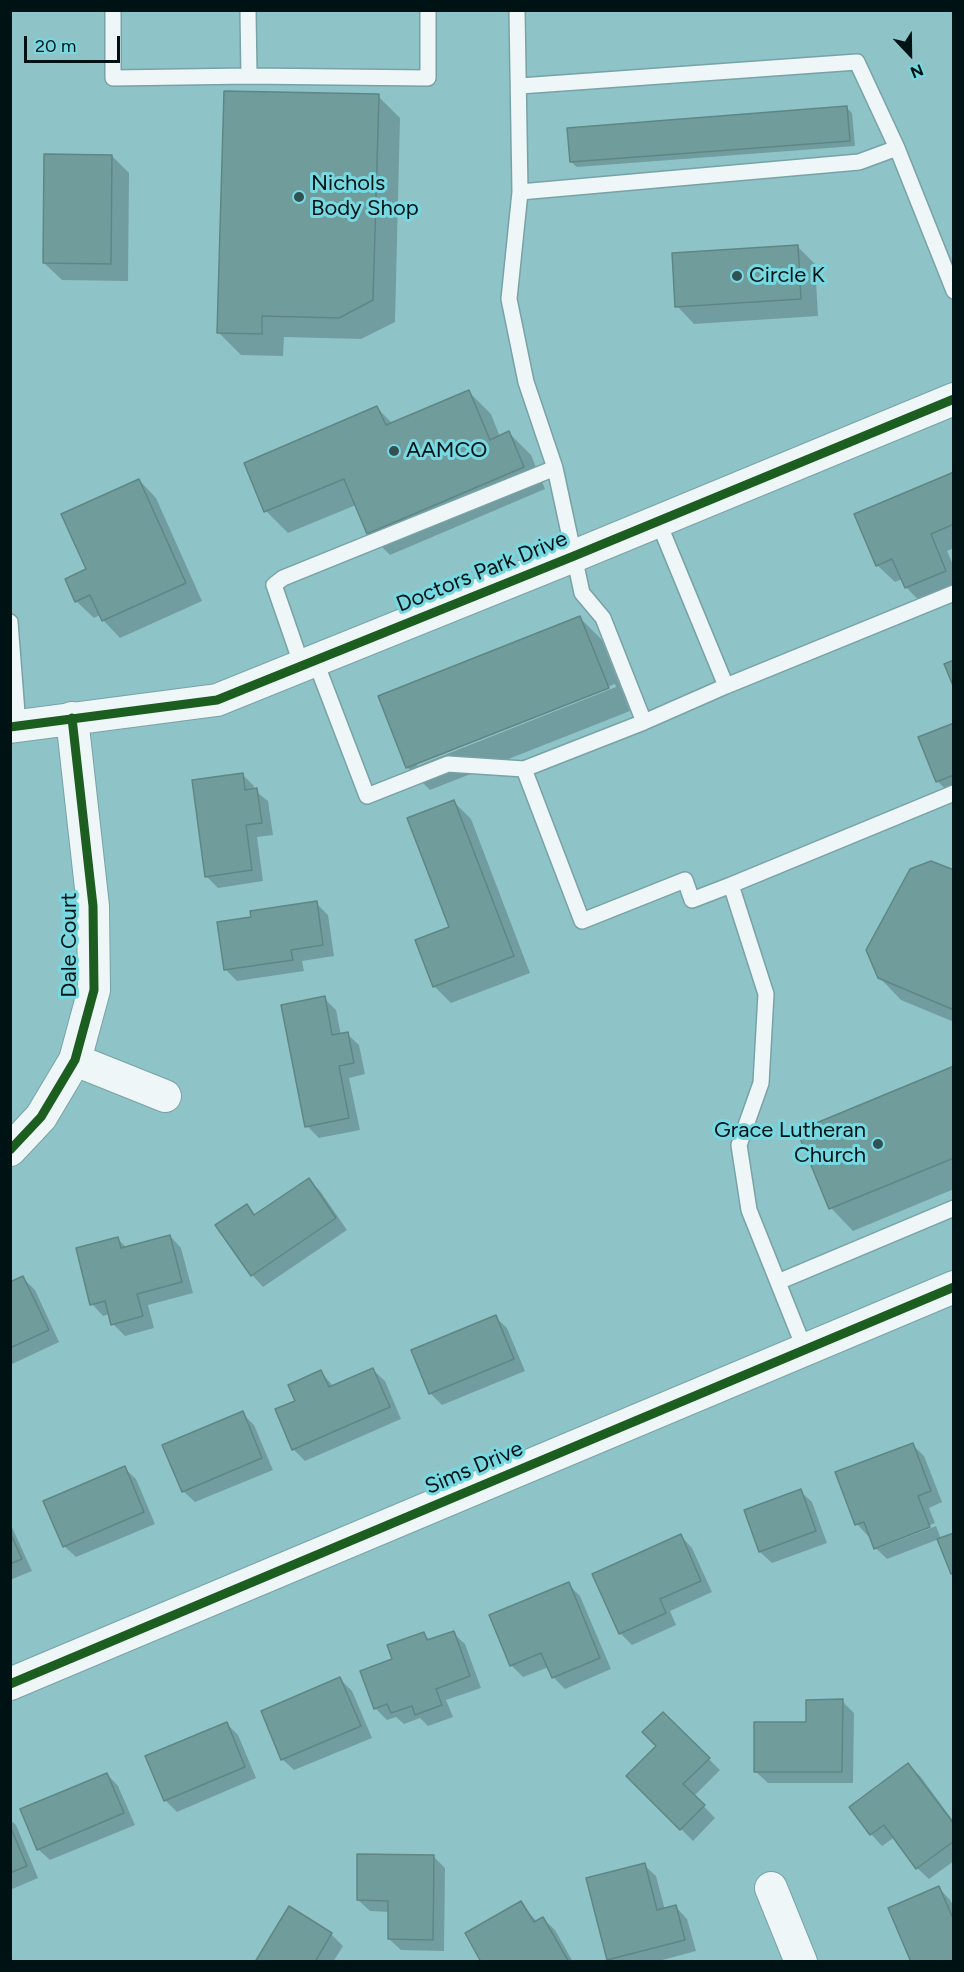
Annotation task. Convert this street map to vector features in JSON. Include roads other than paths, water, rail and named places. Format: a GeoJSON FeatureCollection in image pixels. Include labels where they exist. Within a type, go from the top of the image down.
{"type":"FeatureCollection","features":[{"type":"Feature","properties":{"kind":"street","name":"Doctors Park Drive"},"geometry":{"type":"LineString","coordinates":[[14,727],[217,700],[954,399]]}},
{"type":"Feature","properties":{"kind":"street","name":"Dale Court"},"geometry":{"type":"LineString","coordinates":[[10,1150],[41,1117],[75,1060],[94,990],[93,906],[72,718]]}},
{"type":"Feature","properties":{"kind":"street"},"geometry":{"type":"LineString","coordinates":[[75,1060],[165,1096]]}},
{"type":"Feature","properties":{"kind":"street","name":"Sims Drive"},"geometry":{"type":"LineString","coordinates":[[10,1684],[954,1287]]}},
{"type":"Feature","properties":{"kind":"street"},"geometry":{"type":"LineString","coordinates":[[771,1888],[801,1962]]}},
{"type":"Feature","properties":{"kind":"lane"},"geometry":{"type":"LineString","coordinates":[[113,10],[113,78],[249,76],[428,78],[428,10]]}},
{"type":"Feature","properties":{"kind":"lane"},"geometry":{"type":"LineString","coordinates":[[248,10],[249,76]]}},
{"type":"Feature","properties":{"kind":"lane"},"geometry":{"type":"LineString","coordinates":[[517,10],[520,192],[509,299],[526,382],[555,468],[582,593],[603,618],[644,722]]}},
{"type":"Feature","properties":{"kind":"lane"},"geometry":{"type":"LineString","coordinates":[[520,86],[857,62],[897,148],[954,291]]}},
{"type":"Feature","properties":{"kind":"lane"},"geometry":{"type":"LineString","coordinates":[[520,192],[859,162],[897,148]]}},
{"type":"Feature","properties":{"kind":"lane"},"geometry":{"type":"LineString","coordinates":[[555,468],[283,578],[274,585],[367,796],[448,764],[524,769],[644,722],[954,593]]}},
{"type":"Feature","properties":{"kind":"lane"},"geometry":{"type":"LineString","coordinates":[[658,521],[726,686]]}},
{"type":"Feature","properties":{"kind":"lane"},"geometry":{"type":"LineString","coordinates":[[10,622],[14,727]]}},
{"type":"Feature","properties":{"kind":"lane"},"geometry":{"type":"LineString","coordinates":[[524,769],[582,921],[685,880],[692,900],[954,794]]}},
{"type":"Feature","properties":{"kind":"lane"},"geometry":{"type":"LineString","coordinates":[[731,885],[766,994],[760,1083],[739,1145],[749,1210],[805,1350]]}},
{"type":"Feature","properties":{"kind":"lane"},"geometry":{"type":"LineString","coordinates":[[778,1282],[954,1208]]}},
{"type":"Feature","properties":{"kind":"place","name":"Nichols Body Shop"},"geometry":{"type":"Point","coordinates":[299,197]}},
{"type":"Feature","properties":{"kind":"place","name":"Circle K"},"geometry":{"type":"Point","coordinates":[737,276]}},
{"type":"Feature","properties":{"kind":"place","name":"AAMCO"},"geometry":{"type":"Point","coordinates":[394,451]}},
{"type":"Feature","properties":{"kind":"place","name":"Grace Lutheran Church"},"geometry":{"type":"Point","coordinates":[878,1144]}}]}
